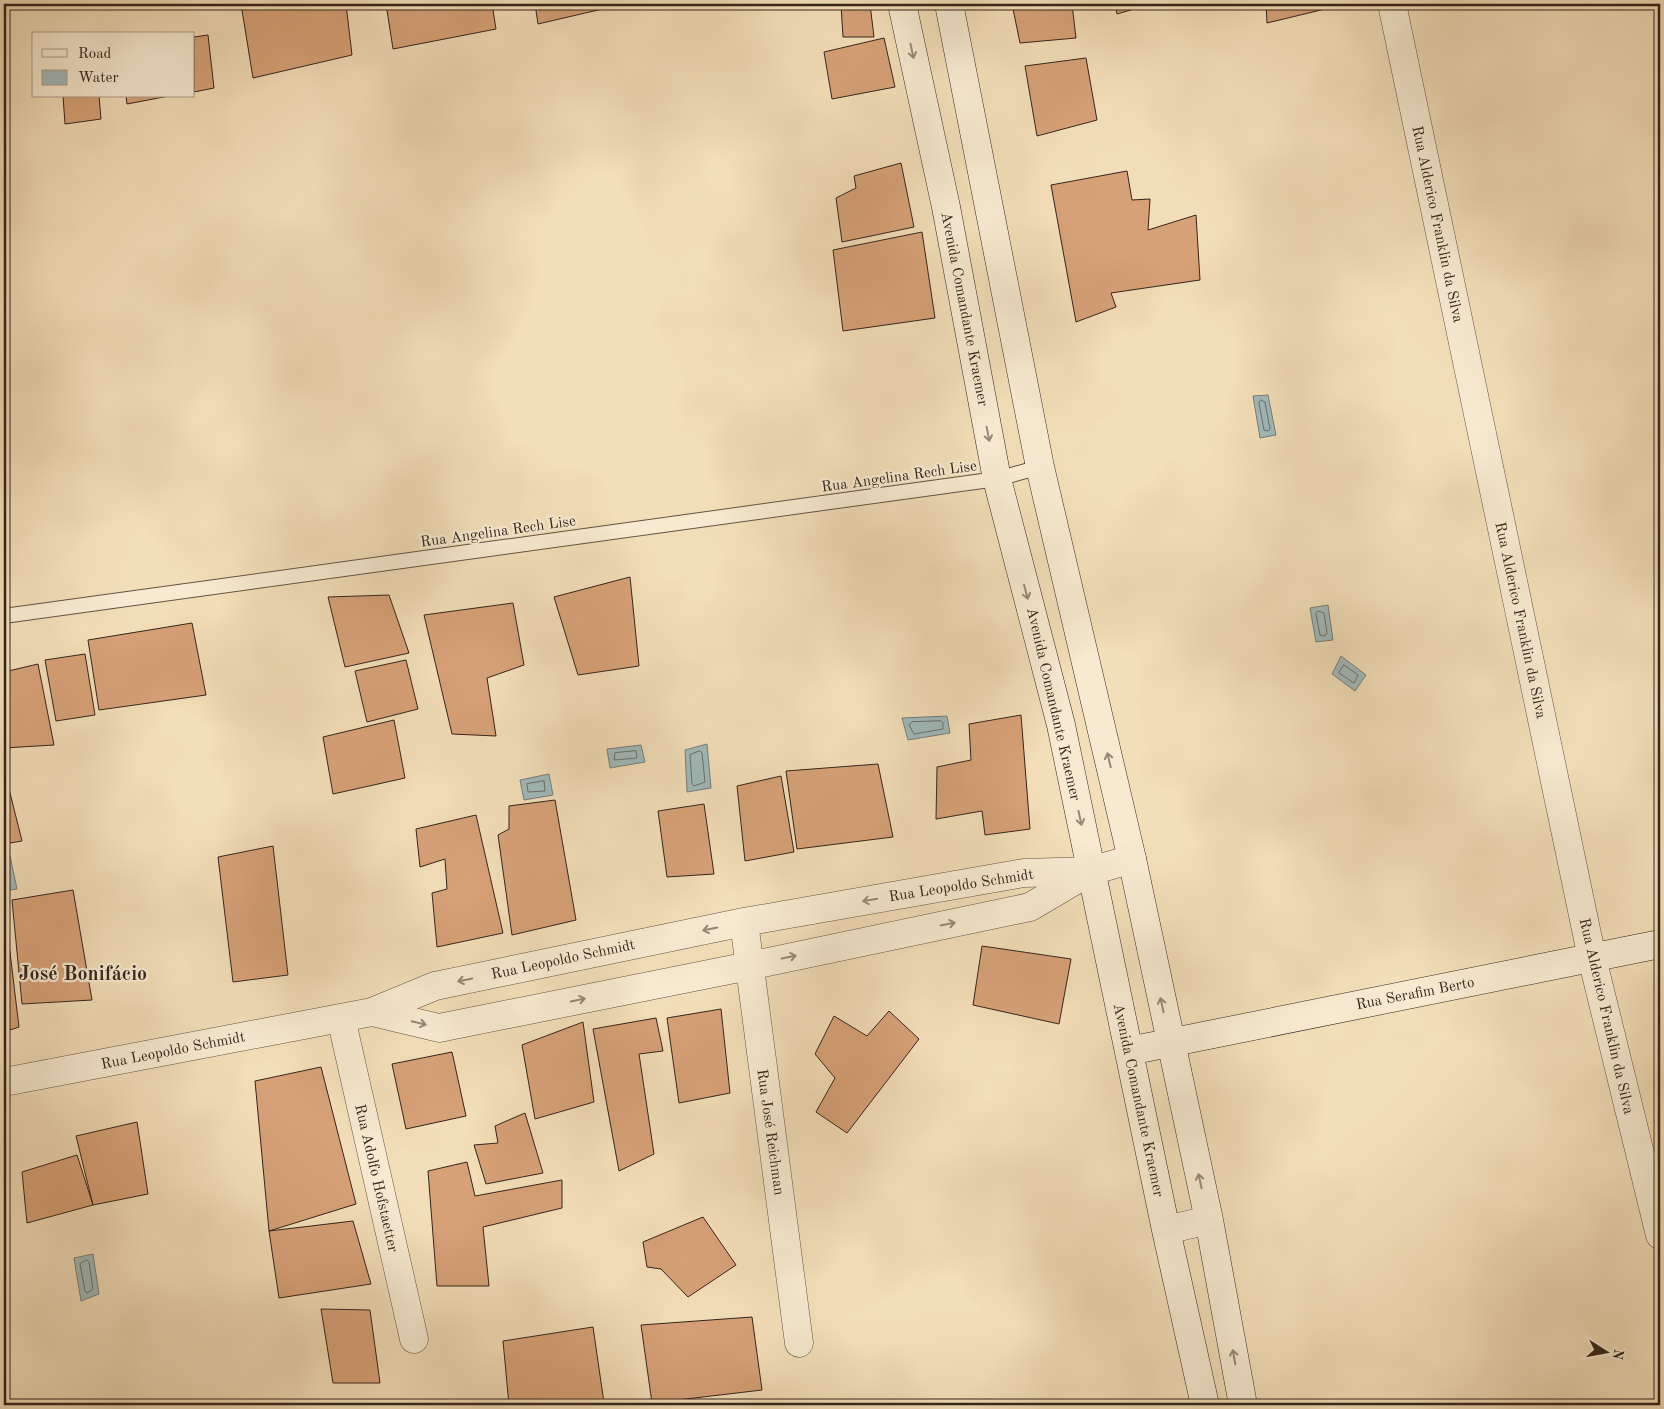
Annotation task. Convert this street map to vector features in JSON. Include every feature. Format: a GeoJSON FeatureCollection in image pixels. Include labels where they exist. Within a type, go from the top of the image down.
{"type":"FeatureCollection","features":[{"type":"Feature","properties":{"kind":"street","name":"Avenida Comandante Kraemer"},"geometry":{"type":"LineString","coordinates":[[902,4],[946,207],[997,479],[1061,725],[1166,1230],[1205,1405]]}},
{"type":"Feature","properties":{"kind":"street"},"geometry":{"type":"LineString","coordinates":[[949,4],[1040,467],[1132,859],[1169,1042],[1209,1220],[1243,1405]]}},
{"type":"Feature","properties":{"kind":"street","name":"Rua Alderico Franklin da Silva"},"geometry":{"type":"LineString","coordinates":[[1392,4],[1592,958],[1660,1235]]}},
{"type":"Feature","properties":{"kind":"street"},"geometry":{"type":"LineString","coordinates":[[946,207],[986,198]]}},
{"type":"Feature","properties":{"kind":"street"},"geometry":{"type":"LineString","coordinates":[[1061,725],[1098,715]]}},
{"type":"Feature","properties":{"kind":"street"},"geometry":{"type":"LineString","coordinates":[[1091,872],[1132,859]]}},
{"type":"Feature","properties":{"kind":"street","name":"Rua Leopoldo Schmidt"},"geometry":{"type":"LineString","coordinates":[[4,1082],[372,1012],[435,986],[744,922],[1024,873],[1091,872]]}},
{"type":"Feature","properties":{"kind":"street","name":"Rua Leopoldo Schmidt"},"geometry":{"type":"LineString","coordinates":[[372,1012],[439,1028],[1030,907],[1091,872]]}},
{"type":"Feature","properties":{"kind":"street","name":"Rua José Reichman"},"geometry":{"type":"LineString","coordinates":[[744,922],[799,1343]]}},
{"type":"Feature","properties":{"kind":"street","name":"Rua Serafim Berto"},"geometry":{"type":"LineString","coordinates":[[1129,1051],[1660,944]]}},
{"type":"Feature","properties":{"kind":"street","name":"Rua Adolfo Hofstaetter"},"geometry":{"type":"LineString","coordinates":[[341,1018],[414,1339]]}},
{"type":"Feature","properties":{"kind":"street"},"geometry":{"type":"LineString","coordinates":[[1166,1230],[1209,1220]]}},
{"type":"Feature","properties":{"kind":"lane","name":"Rua Angelina Rech Lise"},"geometry":{"type":"LineString","coordinates":[[4,616],[997,479],[1040,467]]}},
{"type":"Feature","properties":{"kind":"water"},"geometry":{"type":"Polygon","coordinates":[[[1268,395],[1276,435],[1260,438],[1253,396],[1268,395]]]}},
{"type":"Feature","properties":{"kind":"water"},"geometry":{"type":"Polygon","coordinates":[[[1328,605],[1333,640],[1316,642],[1310,608],[1328,605]]]}},
{"type":"Feature","properties":{"kind":"water"},"geometry":{"type":"Polygon","coordinates":[[[1341,656],[1366,675],[1355,691],[1332,674],[1341,656]]]}},
{"type":"Feature","properties":{"kind":"water"},"geometry":{"type":"Polygon","coordinates":[[[947,716],[950,733],[908,740],[902,718],[947,716]]]}},
{"type":"Feature","properties":{"kind":"water"},"geometry":{"type":"Polygon","coordinates":[[[707,744],[711,788],[687,792],[685,750],[707,744]]]}},
{"type":"Feature","properties":{"kind":"water"},"geometry":{"type":"Polygon","coordinates":[[[641,745],[645,762],[610,768],[607,749],[641,745]]]}},
{"type":"Feature","properties":{"kind":"water"},"geometry":{"type":"Polygon","coordinates":[[[549,774],[553,795],[524,800],[520,780],[549,774]]]}},
{"type":"Feature","properties":{"kind":"water"},"geometry":{"type":"Polygon","coordinates":[[[10,856],[17,889],[4,891],[4,857],[10,856]]]}},
{"type":"Feature","properties":{"kind":"water"},"geometry":{"type":"Polygon","coordinates":[[[93,1254],[99,1294],[81,1301],[74,1258],[93,1254]]]}},
{"type":"Feature","properties":{"kind":"building"},"geometry":{"type":"Polygon","coordinates":[[[241,4],[346,4],[352,55],[253,78],[241,4]]]}},
{"type":"Feature","properties":{"kind":"building"},"geometry":{"type":"Polygon","coordinates":[[[386,4],[492,4],[496,29],[393,49],[386,4]]]}},
{"type":"Feature","properties":{"kind":"building"},"geometry":{"type":"Polygon","coordinates":[[[535,4],[624,4],[538,24],[535,4]]]}},
{"type":"Feature","properties":{"kind":"building"},"geometry":{"type":"Polygon","coordinates":[[[870,4],[874,37],[843,37],[841,5],[870,4]]]}},
{"type":"Feature","properties":{"kind":"building"},"geometry":{"type":"Polygon","coordinates":[[[1012,4],[1072,4],[1076,38],[1020,43],[1012,4]]]}},
{"type":"Feature","properties":{"kind":"building"},"geometry":{"type":"Polygon","coordinates":[[[1115,4],[1151,4],[1117,14],[1115,4]]]}},
{"type":"Feature","properties":{"kind":"building"},"geometry":{"type":"Polygon","coordinates":[[[1266,4],[1346,4],[1267,23],[1266,4]]]}},
{"type":"Feature","properties":{"kind":"building"},"geometry":{"type":"Polygon","coordinates":[[[208,35],[214,88],[195,92],[195,37],[208,35]]]}},
{"type":"Feature","properties":{"kind":"building"},"geometry":{"type":"Polygon","coordinates":[[[884,38],[895,87],[832,99],[824,52],[884,38]]]}},
{"type":"Feature","properties":{"kind":"building"},"geometry":{"type":"Polygon","coordinates":[[[1086,58],[1097,120],[1037,136],[1025,66],[1086,58]]]}},
{"type":"Feature","properties":{"kind":"building"},"geometry":{"type":"Polygon","coordinates":[[[63,98],[99,98],[101,119],[65,124],[63,98]]]}},
{"type":"Feature","properties":{"kind":"building"},"geometry":{"type":"Polygon","coordinates":[[[126,98],[158,98],[127,104],[126,98]]]}},
{"type":"Feature","properties":{"kind":"building"},"geometry":{"type":"Polygon","coordinates":[[[901,163],[914,227],[842,242],[836,198],[856,188],[854,176],[901,163]]]}},
{"type":"Feature","properties":{"kind":"building"},"geometry":{"type":"Polygon","coordinates":[[[1127,171],[1132,200],[1150,199],[1148,230],[1196,215],[1200,280],[1111,293],[1116,307],[1076,322],[1051,185],[1127,171]]]}},
{"type":"Feature","properties":{"kind":"building"},"geometry":{"type":"Polygon","coordinates":[[[922,232],[935,318],[843,331],[833,250],[922,232]]]}},
{"type":"Feature","properties":{"kind":"building"},"geometry":{"type":"Polygon","coordinates":[[[630,577],[639,666],[578,675],[554,597],[630,577]]]}},
{"type":"Feature","properties":{"kind":"building"},"geometry":{"type":"Polygon","coordinates":[[[389,595],[409,653],[345,667],[328,597],[389,595]]]}},
{"type":"Feature","properties":{"kind":"building"},"geometry":{"type":"Polygon","coordinates":[[[513,603],[524,665],[487,678],[496,736],[452,734],[424,615],[513,603]]]}},
{"type":"Feature","properties":{"kind":"building"},"geometry":{"type":"Polygon","coordinates":[[[192,623],[206,695],[99,710],[88,640],[192,623]]]}},
{"type":"Feature","properties":{"kind":"building"},"geometry":{"type":"Polygon","coordinates":[[[85,654],[95,715],[56,721],[45,660],[85,654]]]}},
{"type":"Feature","properties":{"kind":"building"},"geometry":{"type":"Polygon","coordinates":[[[406,660],[418,709],[367,722],[355,671],[406,660]]]}},
{"type":"Feature","properties":{"kind":"building"},"geometry":{"type":"Polygon","coordinates":[[[38,664],[54,745],[4,748],[4,672],[38,664]]]}},
{"type":"Feature","properties":{"kind":"building"},"geometry":{"type":"Polygon","coordinates":[[[1021,715],[1030,829],[985,835],[982,811],[936,819],[937,767],[971,760],[969,724],[1021,715]]]}},
{"type":"Feature","properties":{"kind":"building"},"geometry":{"type":"Polygon","coordinates":[[[394,720],[405,778],[333,794],[323,737],[394,720]]]}},
{"type":"Feature","properties":{"kind":"building"},"geometry":{"type":"Polygon","coordinates":[[[878,764],[893,837],[797,849],[786,771],[878,764]]]}},
{"type":"Feature","properties":{"kind":"building"},"geometry":{"type":"Polygon","coordinates":[[[4,769],[22,841],[4,844],[4,769]]]}},
{"type":"Feature","properties":{"kind":"building"},"geometry":{"type":"Polygon","coordinates":[[[781,776],[794,852],[745,861],[737,786],[781,776]]]}},
{"type":"Feature","properties":{"kind":"building"},"geometry":{"type":"Polygon","coordinates":[[[555,800],[576,920],[512,935],[498,835],[509,829],[509,806],[555,800]]]}},
{"type":"Feature","properties":{"kind":"building"},"geometry":{"type":"Polygon","coordinates":[[[704,804],[714,874],[667,877],[658,811],[704,804]]]}},
{"type":"Feature","properties":{"kind":"building"},"geometry":{"type":"Polygon","coordinates":[[[476,815],[503,933],[437,947],[432,893],[447,889],[445,859],[420,867],[416,829],[476,815]]]}},
{"type":"Feature","properties":{"kind":"building"},"geometry":{"type":"Polygon","coordinates":[[[273,846],[288,975],[233,982],[218,857],[273,846]]]}},
{"type":"Feature","properties":{"kind":"building"},"geometry":{"type":"Polygon","coordinates":[[[73,890],[92,1000],[22,1004],[12,900],[73,890]]]}},
{"type":"Feature","properties":{"kind":"building"},"geometry":{"type":"Polygon","coordinates":[[[6,919],[19,1027],[4,1032],[4,920],[6,919]]]}},
{"type":"Feature","properties":{"kind":"building"},"geometry":{"type":"Polygon","coordinates":[[[982,946],[1071,959],[1059,1024],[973,1005],[982,946]]]}},
{"type":"Feature","properties":{"kind":"building"},"geometry":{"type":"Polygon","coordinates":[[[721,1009],[730,1093],[679,1103],[667,1018],[721,1009]]]}},
{"type":"Feature","properties":{"kind":"building"},"geometry":{"type":"Polygon","coordinates":[[[889,1011],[919,1039],[847,1133],[816,1112],[835,1078],[815,1054],[834,1016],[867,1036],[889,1011]]]}},
{"type":"Feature","properties":{"kind":"building"},"geometry":{"type":"Polygon","coordinates":[[[656,1018],[663,1051],[639,1054],[654,1154],[619,1171],[593,1029],[656,1018]]]}},
{"type":"Feature","properties":{"kind":"building"},"geometry":{"type":"Polygon","coordinates":[[[583,1022],[594,1102],[535,1119],[522,1045],[583,1022]]]}},
{"type":"Feature","properties":{"kind":"building"},"geometry":{"type":"Polygon","coordinates":[[[452,1052],[466,1116],[406,1129],[392,1064],[452,1052]]]}},
{"type":"Feature","properties":{"kind":"building"},"geometry":{"type":"Polygon","coordinates":[[[321,1067],[356,1204],[269,1231],[255,1081],[321,1067]]]}},
{"type":"Feature","properties":{"kind":"building"},"geometry":{"type":"Polygon","coordinates":[[[525,1113],[543,1173],[486,1184],[474,1145],[498,1143],[495,1126],[525,1113]]]}},
{"type":"Feature","properties":{"kind":"building"},"geometry":{"type":"Polygon","coordinates":[[[137,1122],[148,1194],[93,1205],[76,1136],[137,1122]]]}},
{"type":"Feature","properties":{"kind":"building"},"geometry":{"type":"Polygon","coordinates":[[[77,1155],[93,1205],[27,1223],[22,1172],[77,1155]]]}},
{"type":"Feature","properties":{"kind":"building"},"geometry":{"type":"Polygon","coordinates":[[[467,1162],[475,1196],[562,1180],[562,1208],[483,1227],[489,1286],[437,1286],[428,1171],[467,1162]]]}},
{"type":"Feature","properties":{"kind":"building"},"geometry":{"type":"Polygon","coordinates":[[[703,1217],[736,1265],[688,1297],[661,1269],[647,1267],[643,1242],[703,1217]]]}},
{"type":"Feature","properties":{"kind":"building"},"geometry":{"type":"Polygon","coordinates":[[[353,1221],[371,1284],[279,1298],[269,1231],[353,1221]]]}},
{"type":"Feature","properties":{"kind":"building"},"geometry":{"type":"Polygon","coordinates":[[[321,1309],[370,1310],[380,1383],[333,1383],[321,1309]]]}},
{"type":"Feature","properties":{"kind":"building"},"geometry":{"type":"Polygon","coordinates":[[[752,1317],[762,1390],[652,1403],[641,1325],[752,1317]]]}},
{"type":"Feature","properties":{"kind":"building"},"geometry":{"type":"Polygon","coordinates":[[[593,1327],[604,1403],[509,1405],[503,1341],[593,1327]]]}},
{"type":"Feature","properties":{"kind":"district","name":"José Bonifácio"},"geometry":{"type":"Point","coordinates":[83,973]}}]}
